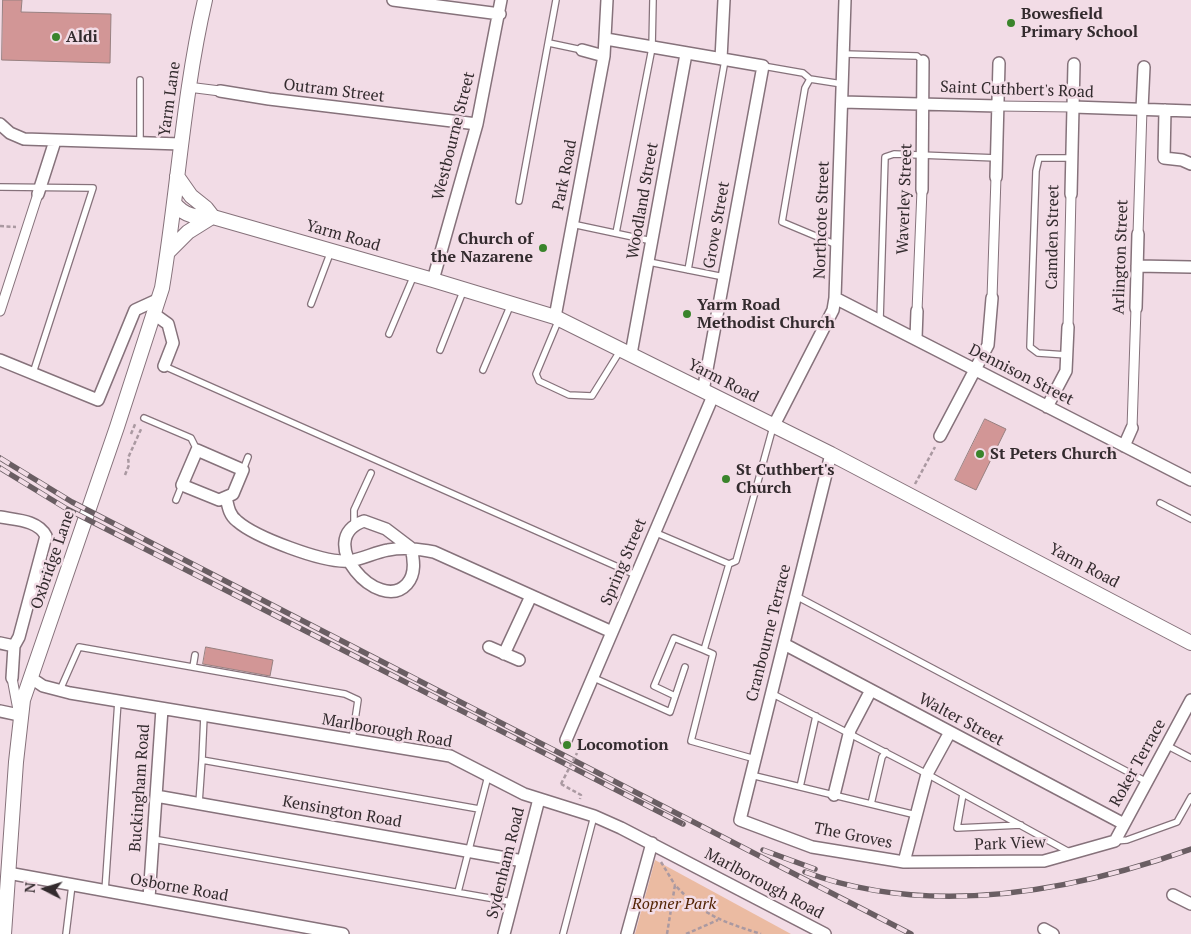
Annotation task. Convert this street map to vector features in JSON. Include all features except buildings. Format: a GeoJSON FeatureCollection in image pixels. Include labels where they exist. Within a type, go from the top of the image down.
{"type":"FeatureCollection","features":[{"type":"Feature","properties":{"kind":"street","name":"Yarm Lane"},"geometry":{"type":"LineString","coordinates":[[174,203],[188,87],[205,0]]}},
{"type":"Feature","properties":{"kind":"street"},"geometry":{"type":"LineString","coordinates":[[393,0],[500,14]]}},
{"type":"Feature","properties":{"kind":"street","name":"Westbourne Street"},"geometry":{"type":"LineString","coordinates":[[433,280],[477,124],[502,0]]}},
{"type":"Feature","properties":{"kind":"street","name":"Park Road"},"geometry":{"type":"LineString","coordinates":[[557,318],[572,224],[604,56],[607,0]]}},
{"type":"Feature","properties":{"kind":"street"},"geometry":{"type":"LineString","coordinates":[[723,60],[724,0]]}},
{"type":"Feature","properties":{"kind":"street","name":"Northcote Street"},"geometry":{"type":"LineString","coordinates":[[773,426],[833,310],[836,298],[845,0]]}},
{"type":"Feature","properties":{"kind":"street"},"geometry":{"type":"LineString","coordinates":[[606,38],[652,48],[763,66]]}},
{"type":"Feature","properties":{"kind":"street"},"geometry":{"type":"LineString","coordinates":[[582,50],[604,56]]}},
{"type":"Feature","properties":{"kind":"street","name":"Woodland Street"},"geometry":{"type":"LineString","coordinates":[[626,351],[649,262],[686,54]]}},
{"type":"Feature","properties":{"kind":"street","name":"Waverley Street"},"geometry":{"type":"LineString","coordinates":[[916,338],[923,157],[923,61]]}},
{"type":"Feature","properties":{"kind":"street"},"geometry":{"type":"LineString","coordinates":[[940,436],[988,345],[992,298],[999,63]]}},
{"type":"Feature","properties":{"kind":"street","name":"Camden Street"},"geometry":{"type":"LineString","coordinates":[[1047,407],[1066,372],[1074,64]]}},
{"type":"Feature","properties":{"kind":"street","name":"Grove Street"},"geometry":{"type":"LineString","coordinates":[[708,393],[724,277],[763,66]]}},
{"type":"Feature","properties":{"kind":"street","name":"Arlington Street"},"geometry":{"type":"LineString","coordinates":[[1124,446],[1132,428],[1144,67]]}},
{"type":"Feature","properties":{"kind":"street","name":"Outram Street"},"geometry":{"type":"LineString","coordinates":[[188,87],[269,99],[477,124]]}},
{"type":"Feature","properties":{"kind":"street","name":"Saint Cuthbert's Road"},"geometry":{"type":"LineString","coordinates":[[842,102],[1191,111]]}},
{"type":"Feature","properties":{"kind":"street"},"geometry":{"type":"LineString","coordinates":[[1165,110],[1164,158],[1182,160],[1191,164]]}},
{"type":"Feature","properties":{"kind":"street"},"geometry":{"type":"LineString","coordinates":[[0,124],[10,133],[24,139],[181,144]]}},
{"type":"Feature","properties":{"kind":"street"},"geometry":{"type":"LineString","coordinates":[[0,311],[55,141]]}},
{"type":"Feature","properties":{"kind":"street","name":"Yarm Road"},"geometry":{"type":"LineString","coordinates":[[177,176],[191,196],[206,208],[213,217]]}},
{"type":"Feature","properties":{"kind":"street","name":"Yarm Road"},"geometry":{"type":"LineString","coordinates":[[174,203],[180,212],[191,216],[213,217],[332,250],[557,318],[832,454],[1191,642]]}},
{"type":"Feature","properties":{"kind":"street","name":"Oxbridge Lane"},"geometry":{"type":"LineString","coordinates":[[4,934],[8,873],[5,851],[20,715],[159,299],[168,252],[174,203]]}},
{"type":"Feature","properties":{"kind":"street"},"geometry":{"type":"LineString","coordinates":[[168,252],[188,232],[213,217]]}},
{"type":"Feature","properties":{"kind":"street"},"geometry":{"type":"LineString","coordinates":[[1137,266],[1191,267]]}},
{"type":"Feature","properties":{"kind":"street","name":"Dennison Street"},"geometry":{"type":"LineString","coordinates":[[836,298],[1191,480]]}},
{"type":"Feature","properties":{"kind":"street"},"geometry":{"type":"LineString","coordinates":[[0,360],[98,400],[135,310],[159,299]]}},
{"type":"Feature","properties":{"kind":"street"},"geometry":{"type":"LineString","coordinates":[[154,314],[168,324],[173,342],[164,366]]}},
{"type":"Feature","properties":{"kind":"street","name":"Spring Street"},"geometry":{"type":"LineString","coordinates":[[566,740],[594,678],[654,532],[708,393]]}},
{"type":"Feature","properties":{"kind":"street"},"geometry":{"type":"LineString","coordinates":[[197,450],[243,470],[232,494],[219,500],[182,485],[197,450]]}},
{"type":"Feature","properties":{"kind":"street","name":"Cranbourne Terrace"},"geometry":{"type":"LineString","coordinates":[[740,820],[832,454]]}},
{"type":"Feature","properties":{"kind":"street"},"geometry":{"type":"LineString","coordinates":[[226,497],[229,511],[235,520],[246,528],[314,557],[330,561],[349,561],[389,550],[411,548],[434,552],[612,632]]}},
{"type":"Feature","properties":{"kind":"street"},"geometry":{"type":"LineString","coordinates":[[0,517],[39,526],[46,536],[19,637],[14,646],[12,678],[20,715],[0,711]]}},
{"type":"Feature","properties":{"kind":"street"},"geometry":{"type":"LineString","coordinates":[[364,521],[374,523],[396,535],[411,548],[414,562],[413,573],[409,582],[396,591],[380,590],[370,585],[356,572],[344,551],[346,536],[354,525],[364,521]]}},
{"type":"Feature","properties":{"kind":"street"},"geometry":{"type":"LineString","coordinates":[[504,654],[531,596]]}},
{"type":"Feature","properties":{"kind":"street"},"geometry":{"type":"LineString","coordinates":[[0,643],[14,646]]}},
{"type":"Feature","properties":{"kind":"street","name":"Walter Street"},"geometry":{"type":"LineString","coordinates":[[784,644],[1124,824]]}},
{"type":"Feature","properties":{"kind":"street"},"geometry":{"type":"LineString","coordinates":[[489,647],[519,660]]}},
{"type":"Feature","properties":{"kind":"street","name":"Marlborough Road"},"geometry":{"type":"LineString","coordinates":[[31,678],[43,686],[162,709],[450,756],[539,799],[594,816],[652,843],[825,934]]}},
{"type":"Feature","properties":{"kind":"street"},"geometry":{"type":"LineString","coordinates":[[834,795],[849,733],[871,690]]}},
{"type":"Feature","properties":{"kind":"street","name":"Roker Terrace"},"geometry":{"type":"LineString","coordinates":[[1115,841],[1191,700]]}},
{"type":"Feature","properties":{"kind":"street","name":"Buckingham Road"},"geometry":{"type":"LineString","coordinates":[[149,898],[162,709]]}},
{"type":"Feature","properties":{"kind":"street"},"geometry":{"type":"LineString","coordinates":[[904,862],[928,774],[950,732]]}},
{"type":"Feature","properties":{"kind":"street","name":"Kensington Road"},"geometry":{"type":"LineString","coordinates":[[156,796],[523,860]]}},
{"type":"Feature","properties":{"kind":"street","name":"Sydenham Road"},"geometry":{"type":"LineString","coordinates":[[504,934],[539,799]]}},
{"type":"Feature","properties":{"kind":"street","name":"The Groves"},"geometry":{"type":"LineString","coordinates":[[740,820],[812,847],[904,862]]}},
{"type":"Feature","properties":{"kind":"street","name":"Park View"},"geometry":{"type":"LineString","coordinates":[[904,862],[1044,861],[1115,841]]}},
{"type":"Feature","properties":{"kind":"street"},"geometry":{"type":"LineString","coordinates":[[627,934],[652,843]]}},
{"type":"Feature","properties":{"kind":"street","name":"Osborne Road"},"geometry":{"type":"LineString","coordinates":[[8,873],[149,898],[282,929],[343,934]]}},
{"type":"Feature","properties":{"kind":"street"},"geometry":{"type":"LineString","coordinates":[[1173,895],[1191,904]]}},
{"type":"Feature","properties":{"kind":"street"},"geometry":{"type":"LineString","coordinates":[[0,933],[4,934]]}},
{"type":"Feature","properties":{"kind":"lane"},"geometry":{"type":"LineString","coordinates":[[519,201],[556,0]]}},
{"type":"Feature","properties":{"kind":"lane"},"geometry":{"type":"LineString","coordinates":[[616,233],[652,48],[653,0]]}},
{"type":"Feature","properties":{"kind":"lane"},"geometry":{"type":"LineString","coordinates":[[549,43],[582,50]]}},
{"type":"Feature","properties":{"kind":"lane"},"geometry":{"type":"LineString","coordinates":[[844,54],[917,56],[923,61]]}},
{"type":"Feature","properties":{"kind":"lane"},"geometry":{"type":"LineString","coordinates":[[688,270],[723,60]]}},
{"type":"Feature","properties":{"kind":"lane"},"geometry":{"type":"LineString","coordinates":[[763,66],[803,73],[810,79],[842,84]]}},
{"type":"Feature","properties":{"kind":"lane"},"geometry":{"type":"LineString","coordinates":[[810,79],[805,88],[782,222],[838,245]]}},
{"type":"Feature","properties":{"kind":"lane"},"geometry":{"type":"LineString","coordinates":[[140,80],[140,143]]}},
{"type":"Feature","properties":{"kind":"lane"},"geometry":{"type":"LineString","coordinates":[[880,320],[885,157],[894,154],[923,157],[996,158]]}},
{"type":"Feature","properties":{"kind":"lane"},"geometry":{"type":"LineString","coordinates":[[1067,355],[1038,353],[1030,347],[1036,171],[1039,158],[1072,158]]}},
{"type":"Feature","properties":{"kind":"lane"},"geometry":{"type":"LineString","coordinates":[[0,186],[39,191],[93,188],[32,373]]}},
{"type":"Feature","properties":{"kind":"lane"},"geometry":{"type":"LineString","coordinates":[[572,224],[652,241]]}},
{"type":"Feature","properties":{"kind":"lane"},"geometry":{"type":"LineString","coordinates":[[312,304],[332,250]]}},
{"type":"Feature","properties":{"kind":"lane"},"geometry":{"type":"LineString","coordinates":[[649,262],[724,277]]}},
{"type":"Feature","properties":{"kind":"lane"},"geometry":{"type":"LineString","coordinates":[[389,334],[414,275]]}},
{"type":"Feature","properties":{"kind":"lane"},"geometry":{"type":"LineString","coordinates":[[440,350],[464,289]]}},
{"type":"Feature","properties":{"kind":"lane"},"geometry":{"type":"LineString","coordinates":[[483,370],[511,304]]}},
{"type":"Feature","properties":{"kind":"lane"},"geometry":{"type":"LineString","coordinates":[[557,318],[536,374],[539,381],[569,395],[592,396],[626,351]]}},
{"type":"Feature","properties":{"kind":"lane"},"geometry":{"type":"LineString","coordinates":[[164,366],[636,575]]}},
{"type":"Feature","properties":{"kind":"lane"},"geometry":{"type":"LineString","coordinates":[[144,421],[192,438],[197,450]]}},
{"type":"Feature","properties":{"kind":"lane"},"geometry":{"type":"LineString","coordinates":[[654,532],[729,564],[736,561],[773,426]]}},
{"type":"Feature","properties":{"kind":"lane"},"geometry":{"type":"LineString","coordinates":[[243,470],[248,457]]}},
{"type":"Feature","properties":{"kind":"lane"},"geometry":{"type":"LineString","coordinates":[[354,525],[354,510],[371,473]]}},
{"type":"Feature","properties":{"kind":"lane"},"geometry":{"type":"LineString","coordinates":[[176,500],[182,485]]}},
{"type":"Feature","properties":{"kind":"lane"},"geometry":{"type":"LineString","coordinates":[[1160,503],[1191,519]]}},
{"type":"Feature","properties":{"kind":"lane"},"geometry":{"type":"LineString","coordinates":[[704,650],[729,564]]}},
{"type":"Feature","properties":{"kind":"lane"},"geometry":{"type":"LineString","coordinates":[[796,596],[1147,782]]}},
{"type":"Feature","properties":{"kind":"lane"},"geometry":{"type":"LineString","coordinates":[[675,696],[654,686],[674,638],[713,654],[691,741],[755,759]]}},
{"type":"Feature","properties":{"kind":"lane"},"geometry":{"type":"LineString","coordinates":[[60,690],[79,647],[345,694],[358,700],[352,740]]}},
{"type":"Feature","properties":{"kind":"lane"},"geometry":{"type":"LineString","coordinates":[[193,667],[195,655]]}},
{"type":"Feature","properties":{"kind":"lane"},"geometry":{"type":"LineString","coordinates":[[594,678],[670,712],[685,667]]}},
{"type":"Feature","properties":{"kind":"lane"},"geometry":{"type":"LineString","coordinates":[[771,693],[928,774],[1074,854]]}},
{"type":"Feature","properties":{"kind":"lane"},"geometry":{"type":"LineString","coordinates":[[105,891],[118,700]]}},
{"type":"Feature","properties":{"kind":"lane"},"geometry":{"type":"LineString","coordinates":[[199,803],[204,716]]}},
{"type":"Feature","properties":{"kind":"lane"},"geometry":{"type":"LineString","coordinates":[[800,786],[816,716]]}},
{"type":"Feature","properties":{"kind":"lane"},"geometry":{"type":"LineString","coordinates":[[1166,745],[1191,758]]}},
{"type":"Feature","properties":{"kind":"lane"},"geometry":{"type":"LineString","coordinates":[[871,804],[882,757],[886,752]]}},
{"type":"Feature","properties":{"kind":"lane"},"geometry":{"type":"LineString","coordinates":[[202,760],[479,809]]}},
{"type":"Feature","properties":{"kind":"lane"},"geometry":{"type":"LineString","coordinates":[[751,774],[916,815]]}},
{"type":"Feature","properties":{"kind":"lane"},"geometry":{"type":"LineString","coordinates":[[458,892],[488,775]]}},
{"type":"Feature","properties":{"kind":"lane"},"geometry":{"type":"LineString","coordinates":[[963,794],[957,828],[1021,825]]}},
{"type":"Feature","properties":{"kind":"lane"},"geometry":{"type":"LineString","coordinates":[[1115,841],[1127,840],[1177,822],[1191,797]]}},
{"type":"Feature","properties":{"kind":"lane"},"geometry":{"type":"LineString","coordinates":[[563,934],[594,816]]}},
{"type":"Feature","properties":{"kind":"lane"},"geometry":{"type":"LineString","coordinates":[[153,839],[512,902]]}},
{"type":"Feature","properties":{"kind":"lane"},"geometry":{"type":"LineString","coordinates":[[66,934],[72,885]]}},
{"type":"Feature","properties":{"kind":"path"},"geometry":{"type":"LineString","coordinates":[[0,226],[27,227]]}},
{"type":"Feature","properties":{"kind":"path"},"geometry":{"type":"LineString","coordinates":[[132,434],[136,420]]}},
{"type":"Feature","properties":{"kind":"path"},"geometry":{"type":"LineString","coordinates":[[125,475],[129,465],[128,458],[144,421]]}},
{"type":"Feature","properties":{"kind":"path"},"geometry":{"type":"LineString","coordinates":[[910,494],[940,436]]}},
{"type":"Feature","properties":{"kind":"path"},"geometry":{"type":"LineString","coordinates":[[576,753],[561,784],[582,795]]}},
{"type":"Feature","properties":{"kind":"path"},"geometry":{"type":"LineString","coordinates":[[659,858],[675,885],[694,905],[718,920],[761,934]]}},
{"type":"Feature","properties":{"kind":"path"},"geometry":{"type":"LineString","coordinates":[[667,934],[675,885]]}},
{"type":"Feature","properties":{"kind":"path"},"geometry":{"type":"LineString","coordinates":[[686,934],[718,920]]}},
{"type":"Feature","properties":{"kind":"green space","name":"Ropner Park"},"geometry":{"type":"Polygon","coordinates":[[[655,860],[791,934],[635,934],[655,860]]]}},
{"type":"Feature","properties":{"kind":"railway"},"geometry":{"type":"LineString","coordinates":[[0,458],[72,502],[911,934]]}},
{"type":"Feature","properties":{"kind":"railway"},"geometry":{"type":"LineString","coordinates":[[0,468],[67,509],[683,824]]}},
{"type":"Feature","properties":{"kind":"railway"},"geometry":{"type":"LineString","coordinates":[[805,872],[853,886],[901,894],[950,896],[1000,894],[1049,887],[1097,877],[1191,849]]}},
{"type":"Feature","properties":{"kind":"railway"},"geometry":{"type":"LineString","coordinates":[[763,850],[815,869]]}},
{"type":"Feature","properties":{"kind":"place","name":"Bowesfield Primary School"},"geometry":{"type":"Point","coordinates":[1011,23]}},
{"type":"Feature","properties":{"kind":"place","name":"Aldi"},"geometry":{"type":"Point","coordinates":[56,37]}},
{"type":"Feature","properties":{"kind":"place","name":"Church of the Nazarene"},"geometry":{"type":"Point","coordinates":[543,248]}},
{"type":"Feature","properties":{"kind":"place","name":"Yarm Road Methodist Church"},"geometry":{"type":"Point","coordinates":[687,314]}},
{"type":"Feature","properties":{"kind":"place","name":"St Peters Church"},"geometry":{"type":"Point","coordinates":[980,454]}},
{"type":"Feature","properties":{"kind":"place","name":"St Cuthbert's Church"},"geometry":{"type":"Point","coordinates":[726,479]}},
{"type":"Feature","properties":{"kind":"place","name":"Locomotion"},"geometry":{"type":"Point","coordinates":[567,745]}}]}
